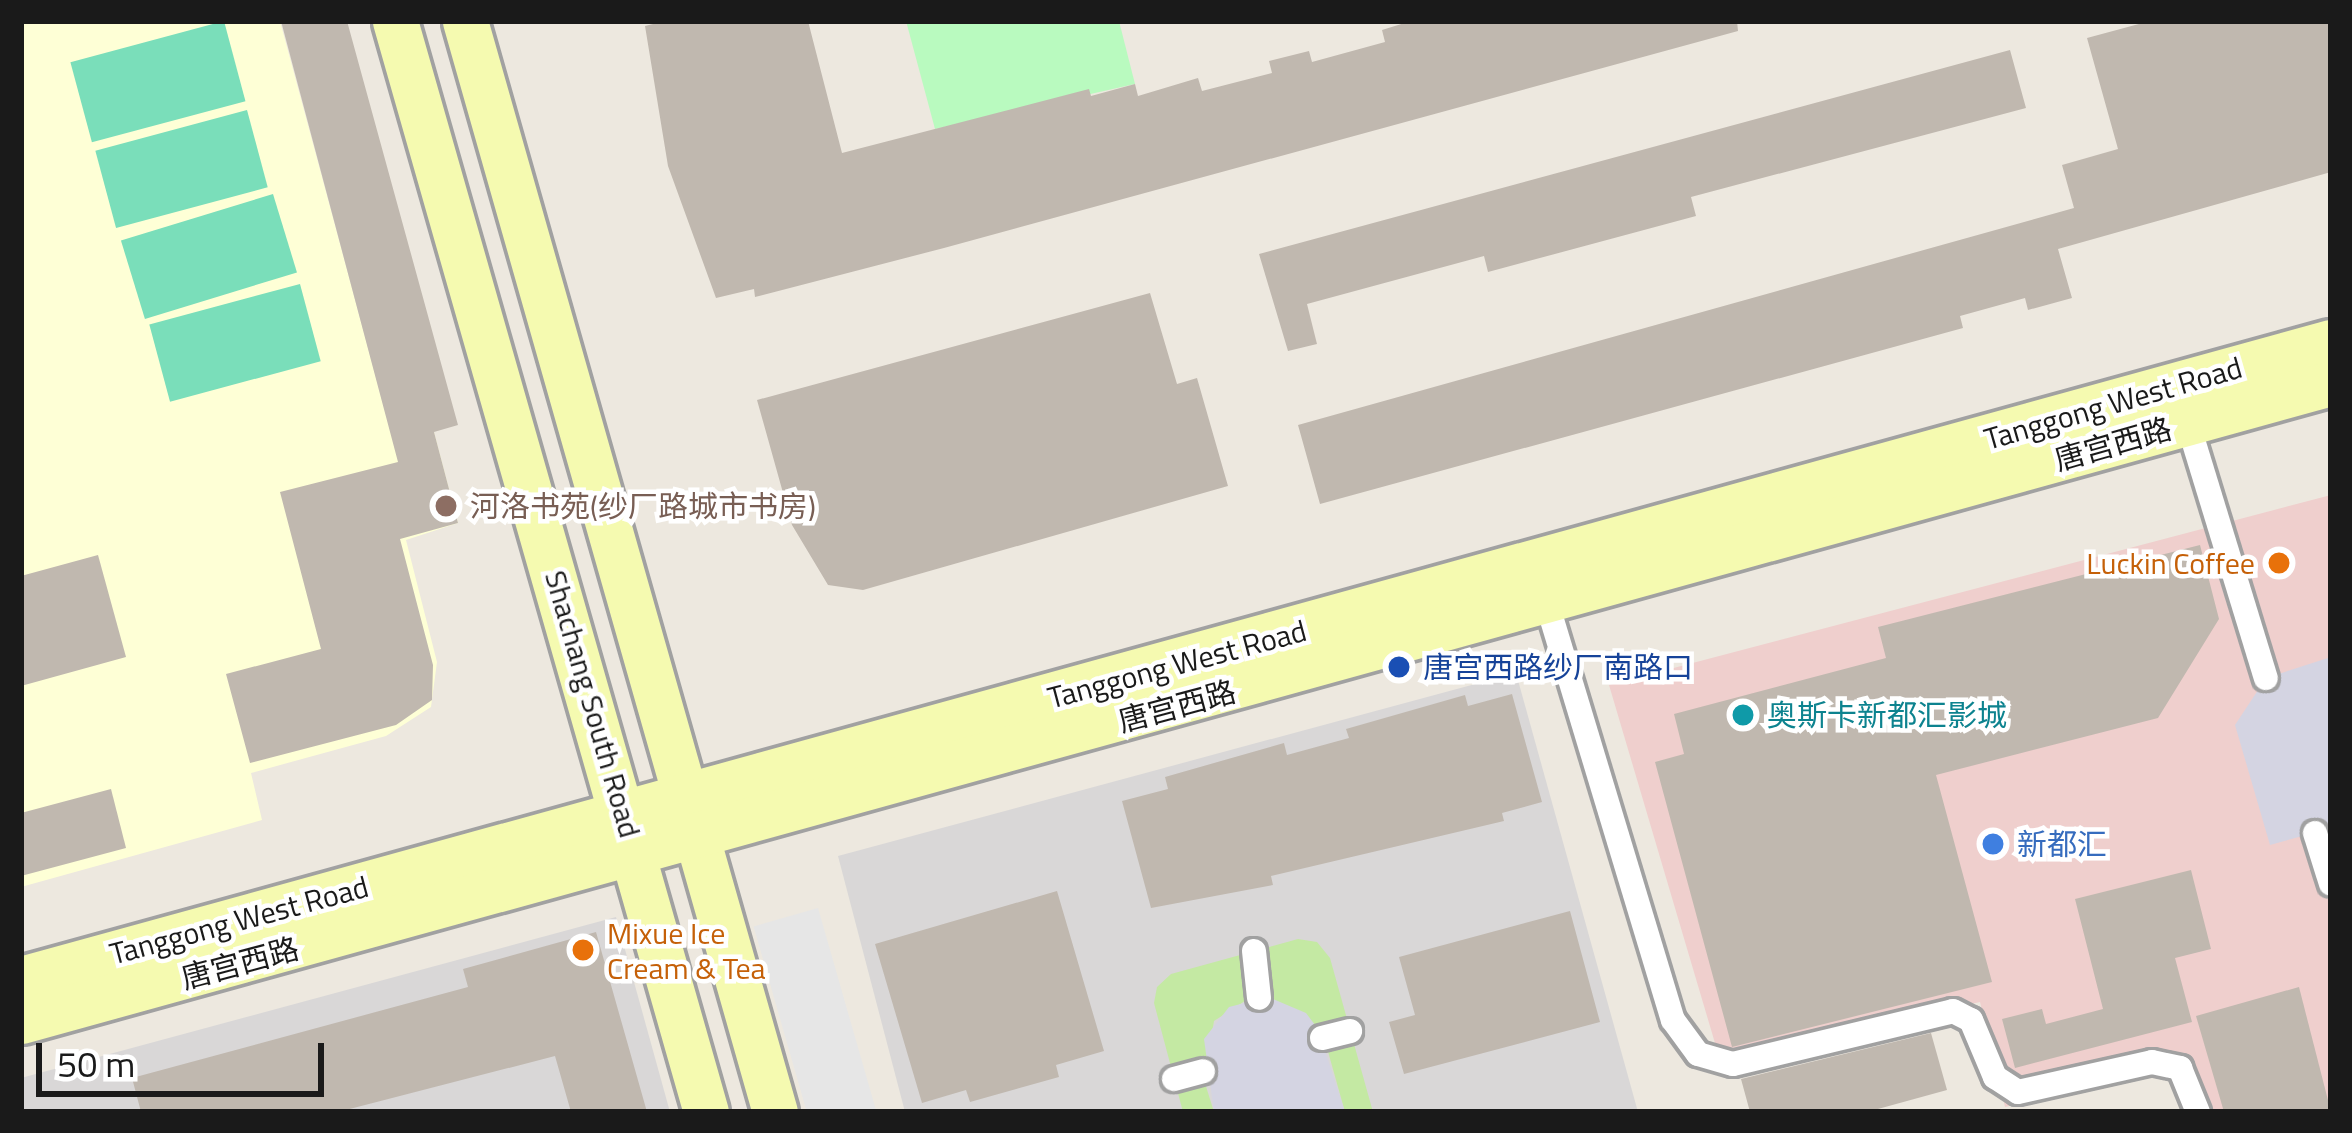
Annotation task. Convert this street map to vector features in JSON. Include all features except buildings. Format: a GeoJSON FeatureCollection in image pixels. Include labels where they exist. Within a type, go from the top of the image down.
{"type":"FeatureCollection","features":[{"type":"Feature","properties":{"kind":"main road","name":"Shachang South Road"},"geometry":{"type":"LineString","coordinates":[[395,21],[632,836],[706,1112]]}},
{"type":"Feature","properties":{"kind":"main road"},"geometry":{"type":"LineString","coordinates":[[465,21],[697,817],[775,1112]]}},
{"type":"Feature","properties":{"kind":"main road","name":"唐宫西路"},"geometry":{"type":"LineString","coordinates":[[1541,585],[2329,367]]}},
{"type":"Feature","properties":{"kind":"main road","name":"Tanggong West Road"},"geometry":{"type":"LineString","coordinates":[[21,979],[632,836],[1541,585]]}},
{"type":"Feature","properties":{"kind":"main road","name":"唐宫西路"},"geometry":{"type":"LineString","coordinates":[[21,1022],[632,836]]}},
{"type":"Feature","properties":{"kind":"street"},"geometry":{"type":"LineString","coordinates":[[2182,404],[2266,678]]}},
{"type":"Feature","properties":{"kind":"street"},"geometry":{"type":"LineString","coordinates":[[1541,585],[1673,1020],[1698,1054],[1733,1064],[1953,1011],[1971,1020],[1995,1077],[2018,1092],[2152,1062],[2180,1068],[2198,1112]]}},
{"type":"Feature","properties":{"kind":"street"},"geometry":{"type":"LineString","coordinates":[[2315,832],[2331,884]]}},
{"type":"Feature","properties":{"kind":"street"},"geometry":{"type":"LineString","coordinates":[[1254,951],[1259,998]]}},
{"type":"Feature","properties":{"kind":"street"},"geometry":{"type":"LineString","coordinates":[[1322,1038],[1350,1030]]}},
{"type":"Feature","properties":{"kind":"street"},"geometry":{"type":"LineString","coordinates":[[1174,1079],[1203,1071]]}},
{"type":"Feature","properties":{"kind":"shaded area"},"geometry":{"type":"Polygon","coordinates":[[[21,21],[280,21],[392,437],[434,432],[458,523],[406,540],[437,662],[431,707],[386,736],[251,773],[262,820],[21,887],[21,21]]]}},
{"type":"Feature","properties":{"kind":"shaded area","name":"新都汇"},"geometry":{"type":"Polygon","coordinates":[[[2331,495],[2331,1112],[2193,1112],[2179,1068],[2005,1107],[1980,1002],[1720,1060],[1609,685],[2331,495]]]}},
{"type":"Feature","properties":{"kind":"shaded area"},"geometry":{"type":"Polygon","coordinates":[[[2331,657],[2331,828],[2270,845],[2235,725],[2266,678],[2331,657]]]}},
{"type":"Feature","properties":{"kind":"shaded area"},"geometry":{"type":"Polygon","coordinates":[[[1516,673],[1638,1112],[905,1112],[838,856],[1516,673]]]}},
{"type":"Feature","properties":{"kind":"shaded area"},"geometry":{"type":"Polygon","coordinates":[[[818,908],[876,1112],[807,1112],[754,926],[818,908]]]}},
{"type":"Feature","properties":{"kind":"shaded area"},"geometry":{"type":"Polygon","coordinates":[[[616,917],[670,1112],[21,1112],[21,1078],[616,917]]]}},
{"type":"Feature","properties":{"kind":"shaded area"},"geometry":{"type":"Polygon","coordinates":[[[1268,997],[1306,1013],[1318,1029],[1345,1112],[1214,1112],[1204,1039],[1229,1007],[1268,997]]]}},
{"type":"Feature","properties":{"kind":"green space"},"geometry":{"type":"Polygon","coordinates":[[[224,21],[245,101],[92,142],[70,62],[224,21]]]}},
{"type":"Feature","properties":{"kind":"green space"},"geometry":{"type":"Polygon","coordinates":[[[906,21],[1119,21],[1135,84],[935,129],[906,21]]]}},
{"type":"Feature","properties":{"kind":"green space"},"geometry":{"type":"Polygon","coordinates":[[[247,110],[268,187],[116,228],[95,151],[247,110]]]}},
{"type":"Feature","properties":{"kind":"green space"},"geometry":{"type":"Polygon","coordinates":[[[273,194],[297,272],[145,319],[121,240],[273,194]]]}},
{"type":"Feature","properties":{"kind":"green space"},"geometry":{"type":"Polygon","coordinates":[[[300,284],[321,361],[170,402],[149,324],[300,284]]]}},
{"type":"Feature","properties":{"kind":"green space"},"geometry":{"type":"Polygon","coordinates":[[[1298,939],[1317,942],[1330,958],[1373,1112],[1345,1112],[1327,1048],[1248,999],[1214,1021],[1204,1080],[1214,1112],[1183,1112],[1154,1003],[1157,987],[1171,974],[1298,939]]]}},
{"type":"Feature","properties":{"kind":"place","name":"河洛书苑(纱厂路城市书房)"},"geometry":{"type":"Point","coordinates":[446,506]}},
{"type":"Feature","properties":{"kind":"place","name":"Luckin Coffee"},"geometry":{"type":"Point","coordinates":[2279,563]}},
{"type":"Feature","properties":{"kind":"place","name":"唐宫西路纱厂南路口"},"geometry":{"type":"Point","coordinates":[1399,667]}},
{"type":"Feature","properties":{"kind":"place","name":"奥斯卡新都汇影城"},"geometry":{"type":"Point","coordinates":[1743,715]}},
{"type":"Feature","properties":{"kind":"place","name":"新都汇"},"geometry":{"type":"Point","coordinates":[1993,844]}},
{"type":"Feature","properties":{"kind":"place","name":"Mixue Ice Cream & Tea"},"geometry":{"type":"Point","coordinates":[583,950]}}]}
